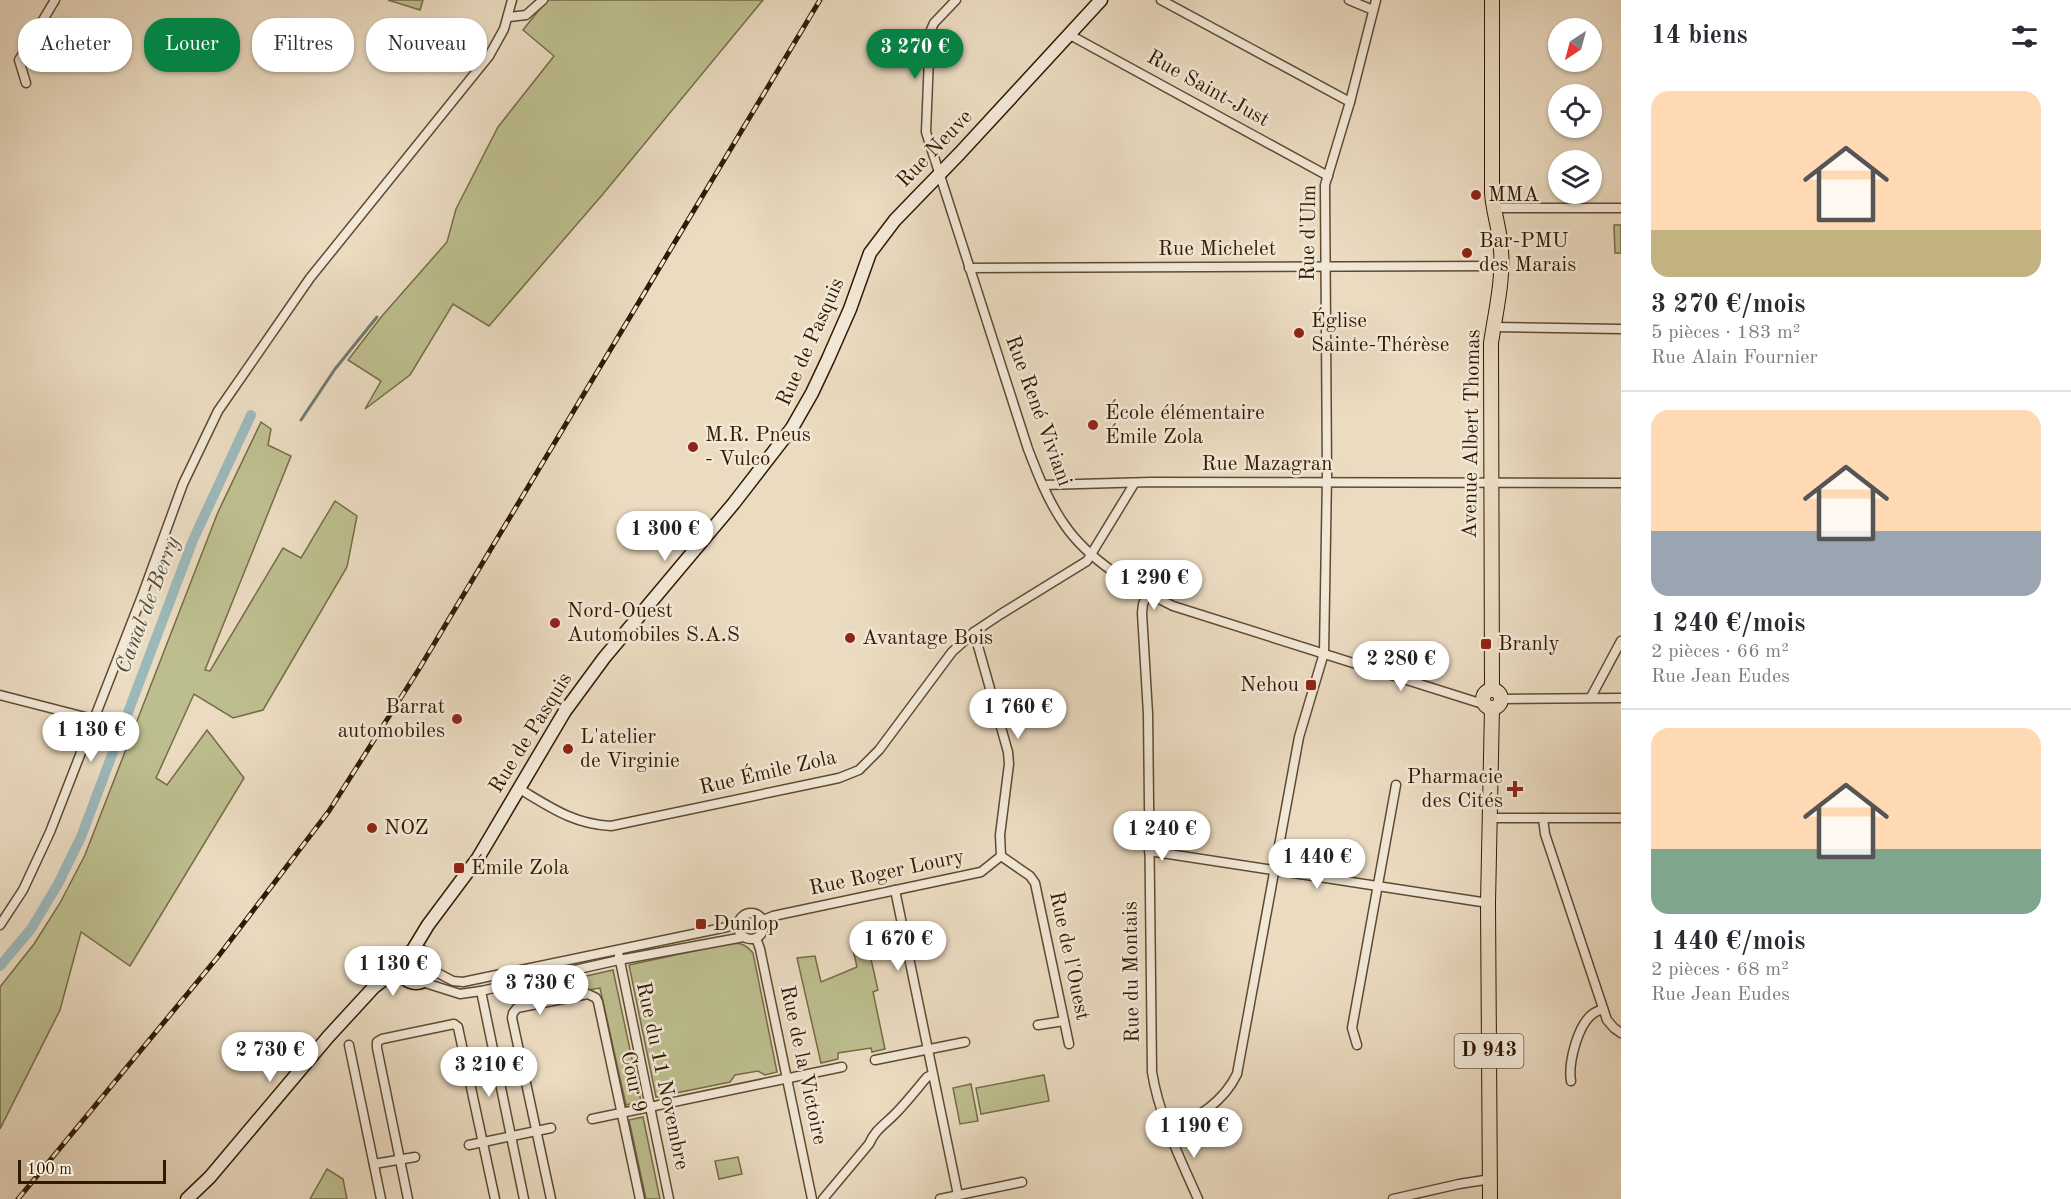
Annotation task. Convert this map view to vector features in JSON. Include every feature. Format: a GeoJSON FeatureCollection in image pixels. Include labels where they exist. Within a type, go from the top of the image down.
{"type":"FeatureCollection","features":[{"type":"Feature","properties":{"kind":"main road","name":"Rue Neuve"},"geometry":{"type":"LineString","coordinates":[[895,220],[1101,0]]}},
{"type":"Feature","properties":{"kind":"main road","name":"Avenue Albert Thomas"},"geometry":{"type":"LineString","coordinates":[[1491,1199],[1488,903],[1493,700],[1491,343],[1501,266],[1500,240],[1492,208],[1492,0]]}},
{"type":"Feature","properties":{"kind":"main road","name":"Rue de Pasquis"},"geometry":{"type":"LineString","coordinates":[[411,952],[478,858],[565,711],[604,658],[734,503],[792,428],[828,359],[850,309],[870,253],[895,220]]}},
{"type":"Feature","properties":{"kind":"main road","name":"Rue de Pasquis"},"geometry":{"type":"LineString","coordinates":[[428,957],[431,930],[438,912]]}},
{"type":"Feature","properties":{"kind":"main road"},"geometry":{"type":"LineString","coordinates":[[374,987],[406,980],[414,983],[422,982],[427,979],[432,970],[428,957],[420,952],[411,952],[404,958],[401,971],[406,980]]}},
{"type":"Feature","properties":{"kind":"main road"},"geometry":{"type":"LineString","coordinates":[[187,1199],[210,1177],[328,1037],[374,987],[401,966]]}},
{"type":"Feature","properties":{"kind":"street"},"geometry":{"type":"LineString","coordinates":[[26,83],[19,60],[55,0]]}},
{"type":"Feature","properties":{"kind":"street"},"geometry":{"type":"LineString","coordinates":[[0,925],[23,890],[37,862],[138,606],[183,484],[205,435],[232,388],[310,278],[499,42],[509,17],[512,0]]}},
{"type":"Feature","properties":{"kind":"street"},"geometry":{"type":"LineString","coordinates":[[509,17],[526,15],[543,0]]}},
{"type":"Feature","properties":{"kind":"street","name":"Rue René Viviani"},"geometry":{"type":"LineString","coordinates":[[956,0],[934,23],[930,32],[926,132],[1042,486],[1064,525],[1092,555],[1148,594],[1173,606],[1324,653],[1493,700],[1621,698]]}},
{"type":"Feature","properties":{"kind":"street"},"geometry":{"type":"LineString","coordinates":[[1161,0],[1350,102]]}},
{"type":"Feature","properties":{"kind":"street"},"geometry":{"type":"LineString","coordinates":[[1349,0],[1373,10]]}},
{"type":"Feature","properties":{"kind":"street","name":"Rue d'Ulm"},"geometry":{"type":"LineString","coordinates":[[1168,1128],[1182,1124],[1202,1112],[1231,1087],[1237,1074],[1299,737],[1324,653],[1325,185],[1350,102],[1376,0]]}},
{"type":"Feature","properties":{"kind":"street","name":"Rue Saint-Just"},"geometry":{"type":"LineString","coordinates":[[1070,35],[1328,176]]}},
{"type":"Feature","properties":{"kind":"street"},"geometry":{"type":"LineString","coordinates":[[1492,208],[1621,208]]}},
{"type":"Feature","properties":{"kind":"street","name":"Rue Michelet"},"geometry":{"type":"LineString","coordinates":[[969,268],[1501,266]]}},
{"type":"Feature","properties":{"kind":"street"},"geometry":{"type":"LineString","coordinates":[[1493,327],[1621,329]]}},
{"type":"Feature","properties":{"kind":"street","name":"Rue Mazagran"},"geometry":{"type":"LineString","coordinates":[[1042,486],[1151,482],[1621,483]]}},
{"type":"Feature","properties":{"kind":"street"},"geometry":{"type":"LineString","coordinates":[[1092,555],[1134,484]]}},
{"type":"Feature","properties":{"kind":"street","name":"Rue Émile Zola"},"geometry":{"type":"LineString","coordinates":[[518,788],[568,816],[590,825],[611,826],[839,778],[860,770],[879,750],[952,652],[974,632],[1087,561],[1092,555]]}},
{"type":"Feature","properties":{"kind":"street","name":"Rue du Montais"},"geometry":{"type":"LineString","coordinates":[[1148,594],[1142,613],[1148,714],[1152,1072],[1154,1086],[1168,1128],[1198,1199]]}},
{"type":"Feature","properties":{"kind":"street"},"geometry":{"type":"LineString","coordinates":[[974,632],[1008,752],[1009,764],[1000,835],[1001,856]]}},
{"type":"Feature","properties":{"kind":"street"},"geometry":{"type":"LineString","coordinates":[[1591,697],[1621,641]]}},
{"type":"Feature","properties":{"kind":"street"},"geometry":{"type":"LineString","coordinates":[[0,695],[93,719]]}},
{"type":"Feature","properties":{"kind":"street"},"geometry":{"type":"LineString","coordinates":[[1357,1045],[1352,1028],[1396,785]]}},
{"type":"Feature","properties":{"kind":"street"},"geometry":{"type":"LineString","coordinates":[[1491,818],[1621,818]]}},
{"type":"Feature","properties":{"kind":"street"},"geometry":{"type":"LineString","coordinates":[[1543,818],[1545,834],[1603,1009],[1607,1020],[1621,1033]]}},
{"type":"Feature","properties":{"kind":"street"},"geometry":{"type":"LineString","coordinates":[[1149,851],[1488,903]]}},
{"type":"Feature","properties":{"kind":"street","name":"Rue Roger Loury"},"geometry":{"type":"LineString","coordinates":[[432,970],[453,981],[463,982],[727,927],[739,922],[744,915],[752,913],[763,920],[981,872],[1001,856]]}},
{"type":"Feature","properties":{"kind":"street","name":"Rue de l'Ouest"},"geometry":{"type":"LineString","coordinates":[[1001,856],[1030,876],[1035,883],[1069,1044]]}},
{"type":"Feature","properties":{"kind":"street"},"geometry":{"type":"LineString","coordinates":[[895,890],[958,1195]]}},
{"type":"Feature","properties":{"kind":"street"},"geometry":{"type":"LineString","coordinates":[[422,982],[460,994],[481,992],[619,960],[744,936],[756,938],[763,932],[763,920]]}},
{"type":"Feature","properties":{"kind":"street"},"geometry":{"type":"LineString","coordinates":[[739,922],[739,930],[744,936]]}},
{"type":"Feature","properties":{"kind":"street","name":"Rue de la Victoire"},"geometry":{"type":"LineString","coordinates":[[756,938],[812,1199]]}},
{"type":"Feature","properties":{"kind":"street","name":"Rue du 11 Novembre"},"geometry":{"type":"LineString","coordinates":[[619,950],[619,960],[669,1199]]}},
{"type":"Feature","properties":{"kind":"street"},"geometry":{"type":"LineString","coordinates":[[481,992],[524,1199]]}},
{"type":"Feature","properties":{"kind":"street","name":"Cour 9"},"geometry":{"type":"LineString","coordinates":[[550,1199],[512,1018],[517,1008],[588,994],[596,998],[598,1002],[640,1199]]}},
{"type":"Feature","properties":{"kind":"street"},"geometry":{"type":"LineString","coordinates":[[1571,1081],[1569,1070],[1580,1032],[1593,1013],[1603,1009]]}},
{"type":"Feature","properties":{"kind":"street"},"geometry":{"type":"LineString","coordinates":[[1038,1025],[1064,1021]]}},
{"type":"Feature","properties":{"kind":"street"},"geometry":{"type":"LineString","coordinates":[[408,1199],[376,1048],[377,1042],[453,1024],[458,1027],[495,1199]]}},
{"type":"Feature","properties":{"kind":"street"},"geometry":{"type":"LineString","coordinates":[[875,1060],[965,1042]]}},
{"type":"Feature","properties":{"kind":"street"},"geometry":{"type":"LineString","coordinates":[[349,1045],[381,1199]]}},
{"type":"Feature","properties":{"kind":"street"},"geometry":{"type":"LineString","coordinates":[[592,1119],[842,1067]]}},
{"type":"Feature","properties":{"kind":"street"},"geometry":{"type":"LineString","coordinates":[[823,1199],[869,1144],[883,1123],[892,1117],[927,1077],[932,1076]]}},
{"type":"Feature","properties":{"kind":"street"},"geometry":{"type":"LineString","coordinates":[[469,1145],[551,1128]]}},
{"type":"Feature","properties":{"kind":"street"},"geometry":{"type":"LineString","coordinates":[[374,1164],[415,1157]]}},
{"type":"Feature","properties":{"kind":"street"},"geometry":{"type":"LineString","coordinates":[[1393,1199],[1491,1179]]}},
{"type":"Feature","properties":{"kind":"street"},"geometry":{"type":"LineString","coordinates":[[940,1199],[1022,1182]]}},
{"type":"Feature","properties":{"kind":"green space"},"geometry":{"type":"Polygon","coordinates":[[[388,0],[423,0],[420,10],[388,0]]]}},
{"type":"Feature","properties":{"kind":"green space"},"geometry":{"type":"Polygon","coordinates":[[[547,0],[763,0],[603,194],[489,326],[453,304],[410,375],[365,409],[381,381],[348,360],[382,316],[447,242],[456,209],[498,127],[554,56],[523,30],[547,0]]]}},
{"type":"Feature","properties":{"kind":"green space"},"geometry":{"type":"Polygon","coordinates":[[[1614,225],[1621,225],[1621,253],[1615,253],[1614,225]]]}},
{"type":"Feature","properties":{"kind":"green space"},"geometry":{"type":"Polygon","coordinates":[[[261,422],[271,429],[268,445],[291,456],[205,670],[210,671],[283,548],[301,558],[335,501],[357,516],[347,567],[263,710],[233,718],[194,694],[156,778],[167,785],[207,730],[244,778],[130,966],[81,932],[60,1010],[0,1129],[0,987],[34,944],[60,903],[85,855],[218,512],[261,422]]]}},
{"type":"Feature","properties":{"kind":"green space"},"geometry":{"type":"Polygon","coordinates":[[[731,943],[744,945],[753,953],[777,1072],[765,1075],[758,1071],[735,1075],[730,1082],[656,1097],[629,965],[731,943]]]}},
{"type":"Feature","properties":{"kind":"green space"},"geometry":{"type":"Polygon","coordinates":[[[868,946],[878,990],[873,992],[885,1049],[872,1052],[871,1048],[838,1053],[838,1059],[821,1063],[797,958],[815,956],[821,982],[857,967],[853,949],[868,946]]]}},
{"type":"Feature","properties":{"kind":"green space"},"geometry":{"type":"Polygon","coordinates":[[[613,970],[641,1101],[626,1105],[600,988],[539,998],[537,987],[613,970]]]}},
{"type":"Feature","properties":{"kind":"green space"},"geometry":{"type":"Polygon","coordinates":[[[1044,1075],[1049,1101],[981,1114],[976,1088],[1044,1075]]]}},
{"type":"Feature","properties":{"kind":"green space"},"geometry":{"type":"Polygon","coordinates":[[[971,1084],[978,1121],[960,1124],[953,1088],[971,1084]]]}},
{"type":"Feature","properties":{"kind":"green space"},"geometry":{"type":"Polygon","coordinates":[[[643,1117],[660,1199],[646,1199],[629,1120],[643,1117]]]}},
{"type":"Feature","properties":{"kind":"green space"},"geometry":{"type":"Polygon","coordinates":[[[738,1157],[742,1174],[719,1179],[715,1161],[738,1157]]]}},
{"type":"Feature","properties":{"kind":"green space"},"geometry":{"type":"Polygon","coordinates":[[[327,1169],[343,1179],[347,1199],[310,1199],[327,1169]]]}},
{"type":"Feature","properties":{"kind":"waterway"},"geometry":{"type":"LineString","coordinates":[[301,420],[335,369],[377,317]]}},
{"type":"Feature","properties":{"kind":"waterway","name":"Canal de Berry"},"geometry":{"type":"LineString","coordinates":[[0,966],[31,929],[58,884],[81,837],[193,540],[251,415]]}},
{"type":"Feature","properties":{"kind":"railway"},"geometry":{"type":"LineString","coordinates":[[18,1199],[217,958],[329,811],[419,669],[820,0]]}},
{"type":"Feature","properties":{"kind":"place","name":"MMA"},"geometry":{"type":"Point","coordinates":[1476,195]}},
{"type":"Feature","properties":{"kind":"place","name":"Bar-PMU des Marais"},"geometry":{"type":"Point","coordinates":[1467,253]}},
{"type":"Feature","properties":{"kind":"place","name":"Église Sainte-Thérèse"},"geometry":{"type":"Point","coordinates":[1299,333]}},
{"type":"Feature","properties":{"kind":"place","name":"École élémentaire Émile Zola"},"geometry":{"type":"Point","coordinates":[1093,425]}},
{"type":"Feature","properties":{"kind":"place","name":"M.R. Pneus - Vulco"},"geometry":{"type":"Point","coordinates":[693,447]}},
{"type":"Feature","properties":{"kind":"place","name":"Nord-Ouest Automobiles S.A.S"},"geometry":{"type":"Point","coordinates":[555,623]}},
{"type":"Feature","properties":{"kind":"place","name":"Avantage Bois"},"geometry":{"type":"Point","coordinates":[850,638]}},
{"type":"Feature","properties":{"kind":"place","name":"Branly"},"geometry":{"type":"Point","coordinates":[1486,644]}},
{"type":"Feature","properties":{"kind":"place","name":"Nehou"},"geometry":{"type":"Point","coordinates":[1311,685]}},
{"type":"Feature","properties":{"kind":"place","name":"Barrat automobiles"},"geometry":{"type":"Point","coordinates":[457,719]}},
{"type":"Feature","properties":{"kind":"place","name":"L'atelier de Virginie"},"geometry":{"type":"Point","coordinates":[568,749]}},
{"type":"Feature","properties":{"kind":"place","name":"Pharmacie des Cités"},"geometry":{"type":"Point","coordinates":[1515,789]}},
{"type":"Feature","properties":{"kind":"place","name":"NOZ"},"geometry":{"type":"Point","coordinates":[372,828]}},
{"type":"Feature","properties":{"kind":"place","name":"Émile Zola"},"geometry":{"type":"Point","coordinates":[459,868]}},
{"type":"Feature","properties":{"kind":"place","name":"Dunlop"},"geometry":{"type":"Point","coordinates":[701,924]}}]}
